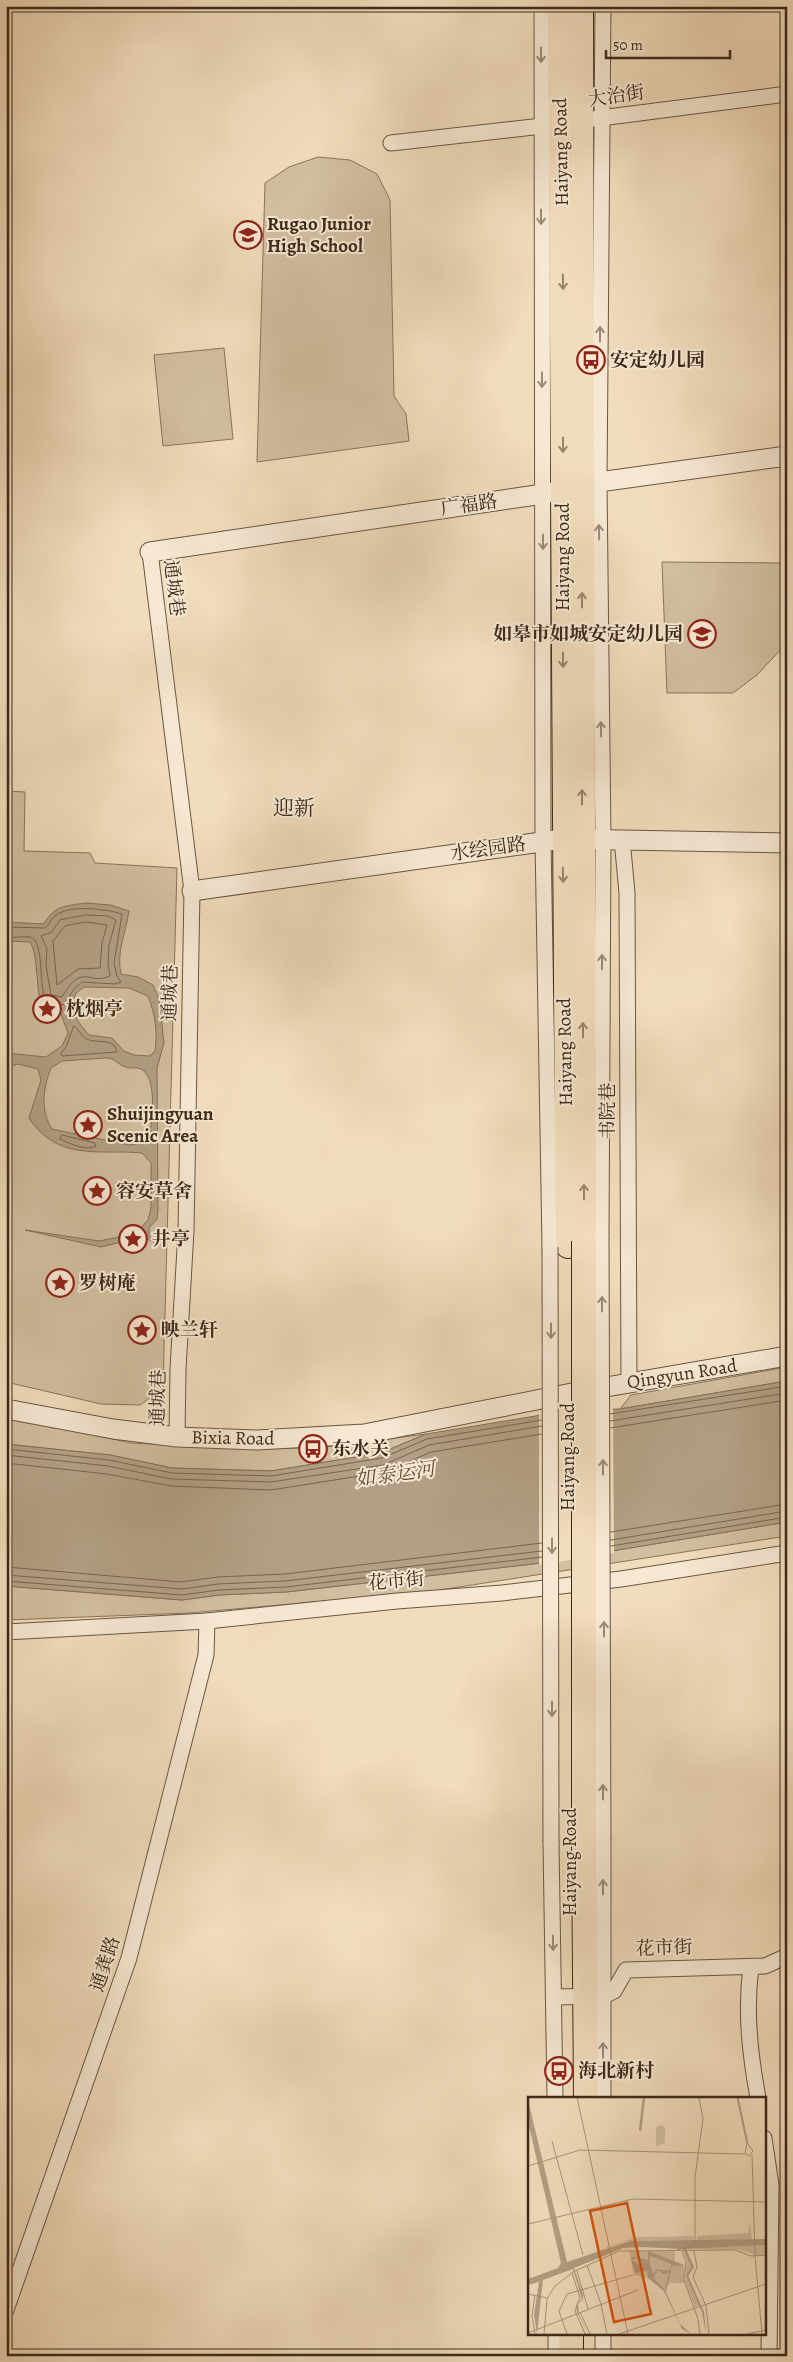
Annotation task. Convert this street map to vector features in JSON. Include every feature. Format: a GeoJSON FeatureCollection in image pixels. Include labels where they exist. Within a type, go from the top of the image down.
{"type":"FeatureCollection","features":[{"type":"Feature","properties":{"kind":"main road","name":"Haiyang Road"},"geometry":{"type":"LineString","coordinates":[[560,6],[571,122]]}},
{"type":"Feature","properties":{"kind":"main road","name":"Haiyang Road"},"geometry":{"type":"LineString","coordinates":[[581,6],[571,122],[578,1996],[586,2097]]}},
{"type":"Feature","properties":{"kind":"main road","name":"Haiyang Road"},"geometry":{"type":"LineString","coordinates":[[570,2097],[578,1996]]}},
{"type":"Feature","properties":{"kind":"main road"},"geometry":{"type":"LineString","coordinates":[[571,2334],[571,2356]]}},
{"type":"Feature","properties":{"kind":"main road"},"geometry":{"type":"LineString","coordinates":[[585,2334],[585,2356]]}},
{"type":"Feature","properties":{"kind":"street"},"geometry":{"type":"LineString","coordinates":[[542,6],[571,122],[578,1996],[555,2097]]}},
{"type":"Feature","properties":{"kind":"street"},"geometry":{"type":"LineString","coordinates":[[571,122],[603,6]]}},
{"type":"Feature","properties":{"kind":"street","name":"大治街"},"geometry":{"type":"LineString","coordinates":[[391,143],[787,94]]}},
{"type":"Feature","properties":{"kind":"street","name":"广福路"},"geometry":{"type":"LineString","coordinates":[[150,552],[787,456]]}},
{"type":"Feature","properties":{"kind":"street","name":"通城巷"},"geometry":{"type":"LineString","coordinates":[[150,552],[192,890],[186,1231],[178,1369],[177,1437]]}},
{"type":"Feature","properties":{"kind":"street","name":"水绘园路"},"geometry":{"type":"LineString","coordinates":[[192,890],[573,839],[787,843]]}},
{"type":"Feature","properties":{"kind":"street","name":"书院巷"},"geometry":{"type":"LineString","coordinates":[[622,839],[627,893],[629,1384]]}},
{"type":"Feature","properties":{"kind":"street","name":"Qingyun Road"},"geometry":{"type":"LineString","coordinates":[[577,1392],[787,1356]]}},
{"type":"Feature","properties":{"kind":"street","name":"Bixia Road"},"geometry":{"type":"LineString","coordinates":[[6,1409],[113,1429],[177,1437],[257,1440],[364,1434],[577,1392]]}},
{"type":"Feature","properties":{"kind":"street","name":"花市街"},"geometry":{"type":"LineString","coordinates":[[6,1632],[207,1621],[397,1601],[512,1592],[621,1579],[787,1553]]}},
{"type":"Feature","properties":{"kind":"street","name":"通龚路"},"geometry":{"type":"LineString","coordinates":[[6,2310],[129,1958],[206,1656],[207,1621]]}},
{"type":"Feature","properties":{"kind":"street","name":"花市街"},"geometry":{"type":"LineString","coordinates":[[578,1996],[614,1991],[626,1970],[765,1966],[787,1956]]}},
{"type":"Feature","properties":{"kind":"street"},"geometry":{"type":"LineString","coordinates":[[751,1967],[747,1997],[751,2060],[758,2097]]}},
{"type":"Feature","properties":{"kind":"street"},"geometry":{"type":"LineString","coordinates":[[578,1996],[603,2097]]}},
{"type":"Feature","properties":{"kind":"street"},"geometry":{"type":"LineString","coordinates":[[766,2151],[771,2185],[769,2356]]}},
{"type":"Feature","properties":{"kind":"street"},"geometry":{"type":"LineString","coordinates":[[556,2334],[556,2356]]}},
{"type":"Feature","properties":{"kind":"street"},"geometry":{"type":"LineString","coordinates":[[603,2334],[603,2356]]}},
{"type":"Feature","properties":{"kind":"shaded area"},"geometry":{"type":"Polygon","coordinates":[[[318,157],[350,160],[377,174],[390,200],[394,396],[406,414],[409,441],[257,462],[265,183],[289,167],[318,157]]]}},
{"type":"Feature","properties":{"kind":"shaded area"},"geometry":{"type":"Polygon","coordinates":[[[224,348],[233,439],[163,446],[154,355],[224,348]]]}},
{"type":"Feature","properties":{"kind":"shaded area"},"geometry":{"type":"Polygon","coordinates":[[[662,562],[785,563],[784,646],[757,675],[733,693],[667,693],[662,562]]]}},
{"type":"Feature","properties":{"kind":"shaded area","name":"Shuijingyuan Scenic Area"},"geometry":{"type":"Polygon","coordinates":[[[6,791],[25,792],[24,851],[90,853],[95,863],[177,868],[163,1389],[140,1405],[101,1404],[6,1382],[6,791]]]}},
{"type":"Feature","properties":{"kind":"shaded area"},"geometry":{"type":"Polygon","coordinates":[[[787,1367],[787,1381],[620,1409],[631,1395],[787,1367]]]}},
{"type":"Feature","properties":{"kind":"shaded area"},"geometry":{"type":"Polygon","coordinates":[[[6,1416],[131,1443],[223,1448],[318,1448],[426,1434],[381,1453],[271,1471],[172,1468],[110,1455],[6,1444],[6,1416]]]}},
{"type":"Feature","properties":{"kind":"shaded area"},"geometry":{"type":"Polygon","coordinates":[[[787,1522],[787,1536],[427,1592],[189,1613],[6,1620],[6,1586],[182,1600],[219,1595],[286,1592],[533,1564],[787,1522]]]}},
{"type":"Feature","properties":{"kind":"water"},"geometry":{"type":"Polygon","coordinates":[[[86,903],[110,905],[129,911],[121,950],[121,974],[138,977],[153,985],[159,999],[164,1043],[157,1068],[158,1211],[157,1219],[149,1228],[149,1235],[154,1242],[142,1237],[101,1247],[25,1230],[99,1241],[135,1234],[148,1220],[151,1208],[151,1163],[142,1153],[80,1150],[66,1147],[53,1141],[40,1132],[29,1118],[41,1080],[38,1069],[18,1064],[6,1068],[6,1053],[46,1057],[62,1046],[68,1033],[59,1009],[41,1005],[33,947],[30,942],[6,941],[6,922],[44,924],[52,913],[61,907],[86,903]],[[84,987],[76,993],[71,1006],[79,1023],[89,1035],[112,1038],[124,1051],[134,1055],[150,1056],[155,1051],[155,1023],[148,996],[129,988],[84,987]],[[113,1059],[62,1061],[51,1068],[46,1083],[44,1099],[48,1122],[52,1129],[129,1145],[148,1142],[152,1106],[149,1078],[143,1070],[126,1067],[113,1059]]]}},
{"type":"Feature","properties":{"kind":"water","name":"如泰运河"},"geometry":{"type":"Polygon","coordinates":[[[787,1381],[787,1522],[533,1564],[286,1592],[219,1595],[182,1600],[6,1586],[6,1444],[110,1455],[172,1468],[271,1471],[381,1453],[426,1434],[572,1410],[620,1409],[787,1381]]]}},
{"type":"Feature","properties":{"kind":"pier"},"geometry":{"type":"Polygon","coordinates":[[[572,1407],[613,1407],[614,1553],[539,1565],[539,1413],[572,1407]]]}},
{"type":"Feature","properties":{"kind":"place","name":"Rugao Junior High School"},"geometry":{"type":"Point","coordinates":[248,235]}},
{"type":"Feature","properties":{"kind":"place","name":"安定幼儿园"},"geometry":{"type":"Point","coordinates":[591,360]}},
{"type":"Feature","properties":{"kind":"place","name":"如皋市如城安定幼儿园"},"geometry":{"type":"Point","coordinates":[702,634]}},
{"type":"Feature","properties":{"kind":"place","name":"枕烟亭"},"geometry":{"type":"Point","coordinates":[47,1009]}},
{"type":"Feature","properties":{"kind":"place","name":"Shuijingyuan Scenic Area"},"geometry":{"type":"Point","coordinates":[88,1125]}},
{"type":"Feature","properties":{"kind":"place","name":"容安草舍"},"geometry":{"type":"Point","coordinates":[97,1191]}},
{"type":"Feature","properties":{"kind":"place","name":"井亭"},"geometry":{"type":"Point","coordinates":[133,1239]}},
{"type":"Feature","properties":{"kind":"place","name":"罗树庵"},"geometry":{"type":"Point","coordinates":[60,1283]}},
{"type":"Feature","properties":{"kind":"place","name":"映兰轩"},"geometry":{"type":"Point","coordinates":[142,1330]}},
{"type":"Feature","properties":{"kind":"place","name":"东水关"},"geometry":{"type":"Point","coordinates":[313,1449]}},
{"type":"Feature","properties":{"kind":"place","name":"海北新村"},"geometry":{"type":"Point","coordinates":[559,2071]}},
{"type":"Feature","properties":{"kind":"district","name":"迎新"},"geometry":{"type":"Point","coordinates":[294,808]}}]}
